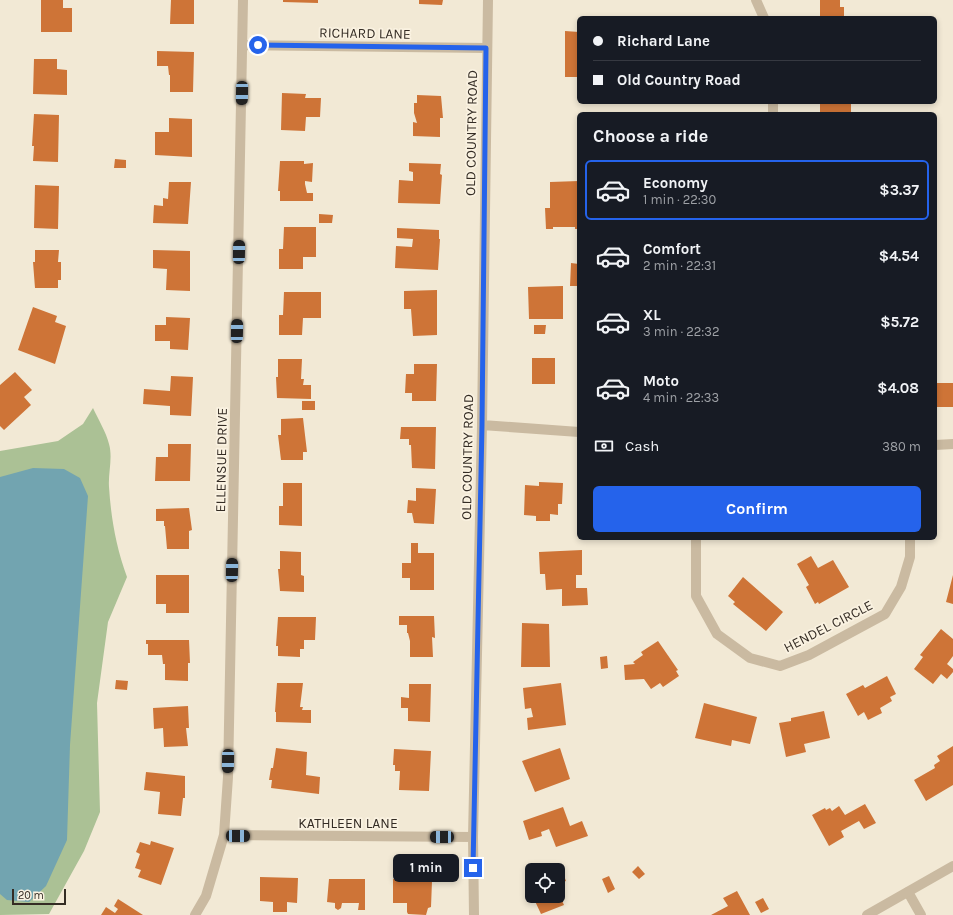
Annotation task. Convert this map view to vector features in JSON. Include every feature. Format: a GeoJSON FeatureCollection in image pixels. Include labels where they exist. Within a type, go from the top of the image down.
{"type":"FeatureCollection","features":[{"type":"Feature","properties":{"kind":"street","name":"ELLENSUE DRIVE"},"geometry":{"type":"LineString","coordinates":[[195,915],[206,896],[224,835],[228,777],[243,0]]}},
{"type":"Feature","properties":{"kind":"street","name":"OLD COUNTRY ROAD"},"geometry":{"type":"LineString","coordinates":[[474,915],[473,837],[482,425],[486,48],[488,0]]}},
{"type":"Feature","properties":{"kind":"street"},"geometry":{"type":"LineString","coordinates":[[756,0],[763,16]]}},
{"type":"Feature","properties":{"kind":"street","name":"RICHARD LANE"},"geometry":{"type":"LineString","coordinates":[[243,45],[486,48]]}},
{"type":"Feature","properties":{"kind":"street"},"geometry":{"type":"LineString","coordinates":[[482,425],[577,432]]}},
{"type":"Feature","properties":{"kind":"street"},"geometry":{"type":"LineString","coordinates":[[937,445],[953,444]]}},
{"type":"Feature","properties":{"kind":"street","name":"HENDEL CIRCLE"},"geometry":{"type":"LineString","coordinates":[[696,540],[696,596],[717,634],[750,658],[780,666],[809,654],[885,614],[902,587],[910,557],[910,540]]}},
{"type":"Feature","properties":{"kind":"street","name":"KATHLEEN LANE"},"geometry":{"type":"LineString","coordinates":[[224,835],[473,837]]}},
{"type":"Feature","properties":{"kind":"street"},"geometry":{"type":"LineString","coordinates":[[867,915],[953,866]]}},
{"type":"Feature","properties":{"kind":"street"},"geometry":{"type":"LineString","coordinates":[[908,892],[921,915]]}},
{"type":"Feature","properties":{"kind":"green space"},"geometry":{"type":"Polygon","coordinates":[[[93,408],[109,444],[111,510],[117,544],[127,577],[108,622],[97,703],[100,812],[84,851],[49,914],[0,915],[0,451],[58,441],[83,424],[93,408]]]}},
{"type":"Feature","properties":{"kind":"water"},"geometry":{"type":"Polygon","coordinates":[[[33,468],[64,469],[80,478],[88,496],[70,745],[67,840],[46,886],[29,902],[7,900],[0,894],[0,477],[33,468]]]}},
{"type":"Feature","properties":{"kind":"building"},"geometry":{"type":"Polygon","coordinates":[[[41,0],[63,0],[63,8],[72,8],[72,32],[41,32],[41,0]]]}},
{"type":"Feature","properties":{"kind":"building"},"geometry":{"type":"Polygon","coordinates":[[[171,0],[194,0],[194,24],[170,24],[171,0]]]}},
{"type":"Feature","properties":{"kind":"building"},"geometry":{"type":"Polygon","coordinates":[[[283,0],[318,0],[318,3],[283,2],[283,0]]]}},
{"type":"Feature","properties":{"kind":"building"},"geometry":{"type":"Polygon","coordinates":[[[419,0],[443,0],[442,5],[419,4],[419,0]]]}},
{"type":"Feature","properties":{"kind":"building"},"geometry":{"type":"Polygon","coordinates":[[[820,0],[840,0],[840,7],[844,7],[844,16],[820,16],[820,0]]]}},
{"type":"Feature","properties":{"kind":"building"},"geometry":{"type":"Polygon","coordinates":[[[565,31],[577,32],[577,77],[565,77],[565,31]]]}},
{"type":"Feature","properties":{"kind":"building"},"geometry":{"type":"Polygon","coordinates":[[[157,51],[194,52],[193,92],[170,92],[170,75],[168,66],[157,66],[157,51]]]}},
{"type":"Feature","properties":{"kind":"building"},"geometry":{"type":"Polygon","coordinates":[[[34,59],[57,59],[57,69],[67,70],[67,95],[33,94],[34,59]]]}},
{"type":"Feature","properties":{"kind":"building"},"geometry":{"type":"Polygon","coordinates":[[[282,93],[306,94],[305,98],[321,98],[320,117],[306,117],[305,131],[281,130],[282,93]]]}},
{"type":"Feature","properties":{"kind":"building"},"geometry":{"type":"Polygon","coordinates":[[[417,95],[441,96],[443,118],[440,118],[440,137],[413,136],[413,122],[417,123],[414,113],[414,103],[417,103],[417,95]]]}},
{"type":"Feature","properties":{"kind":"building"},"geometry":{"type":"Polygon","coordinates":[[[820,104],[851,104],[851,112],[820,112],[820,104]]]}},
{"type":"Feature","properties":{"kind":"building"},"geometry":{"type":"Polygon","coordinates":[[[34,114],[59,115],[58,162],[33,161],[34,146],[32,146],[34,114]]]}},
{"type":"Feature","properties":{"kind":"building"},"geometry":{"type":"Polygon","coordinates":[[[169,118],[192,119],[192,157],[155,155],[155,132],[169,132],[169,118]]]}},
{"type":"Feature","properties":{"kind":"building"},"geometry":{"type":"Polygon","coordinates":[[[115,159],[126,160],[126,168],[114,168],[115,159]]]}},
{"type":"Feature","properties":{"kind":"building"},"geometry":{"type":"Polygon","coordinates":[[[280,161],[304,161],[304,164],[313,163],[312,182],[305,181],[305,184],[307,193],[313,193],[313,201],[280,201],[280,191],[278,191],[280,161]]]}},
{"type":"Feature","properties":{"kind":"building"},"geometry":{"type":"Polygon","coordinates":[[[409,163],[441,164],[440,174],[442,175],[440,204],[398,203],[399,180],[413,181],[413,172],[409,171],[409,163]]]}},
{"type":"Feature","properties":{"kind":"building"},"geometry":{"type":"Polygon","coordinates":[[[577,181],[577,229],[575,229],[575,227],[553,227],[553,229],[546,229],[545,208],[550,208],[550,182],[577,181]]]}},
{"type":"Feature","properties":{"kind":"building"},"geometry":{"type":"Polygon","coordinates":[[[169,182],[191,182],[188,224],[153,223],[154,205],[163,206],[163,198],[168,199],[169,182]]]}},
{"type":"Feature","properties":{"kind":"building"},"geometry":{"type":"Polygon","coordinates":[[[35,185],[59,186],[58,229],[34,228],[35,185]]]}},
{"type":"Feature","properties":{"kind":"building"},"geometry":{"type":"Polygon","coordinates":[[[319,214],[333,215],[332,223],[319,223],[319,214]]]}},
{"type":"Feature","properties":{"kind":"building"},"geometry":{"type":"Polygon","coordinates":[[[284,227],[316,227],[316,257],[303,257],[303,269],[279,269],[279,249],[283,249],[284,227]]]}},
{"type":"Feature","properties":{"kind":"building"},"geometry":{"type":"Polygon","coordinates":[[[397,228],[439,230],[440,239],[438,270],[395,268],[396,246],[412,247],[413,239],[397,238],[397,228]]]}},
{"type":"Feature","properties":{"kind":"building"},"geometry":{"type":"Polygon","coordinates":[[[35,250],[59,250],[58,262],[61,262],[61,280],[58,280],[58,288],[35,288],[33,262],[35,262],[35,250]]]}},
{"type":"Feature","properties":{"kind":"building"},"geometry":{"type":"Polygon","coordinates":[[[153,250],[190,251],[190,291],[166,290],[167,269],[153,268],[153,250]]]}},
{"type":"Feature","properties":{"kind":"building"},"geometry":{"type":"Polygon","coordinates":[[[571,263],[577,264],[577,286],[570,286],[571,263]]]}},
{"type":"Feature","properties":{"kind":"building"},"geometry":{"type":"Polygon","coordinates":[[[563,286],[563,319],[529,319],[528,287],[563,286]]]}},
{"type":"Feature","properties":{"kind":"building"},"geometry":{"type":"Polygon","coordinates":[[[437,290],[437,335],[413,336],[411,309],[404,309],[404,291],[437,290]]]}},
{"type":"Feature","properties":{"kind":"building"},"geometry":{"type":"Polygon","coordinates":[[[284,292],[321,292],[321,318],[303,318],[302,335],[279,335],[279,315],[283,315],[284,292]]]}},
{"type":"Feature","properties":{"kind":"building"},"geometry":{"type":"Polygon","coordinates":[[[33,307],[57,316],[55,322],[66,326],[55,364],[18,350],[33,307]]]}},
{"type":"Feature","properties":{"kind":"building"},"geometry":{"type":"Polygon","coordinates":[[[166,317],[190,318],[188,350],[170,349],[170,341],[155,341],[155,325],[166,325],[166,317]]]}},
{"type":"Feature","properties":{"kind":"building"},"geometry":{"type":"Polygon","coordinates":[[[534,325],[546,325],[545,334],[534,334],[534,325]]]}},
{"type":"Feature","properties":{"kind":"building"},"geometry":{"type":"Polygon","coordinates":[[[532,358],[555,358],[555,384],[532,384],[532,358]]]}},
{"type":"Feature","properties":{"kind":"building"},"geometry":{"type":"Polygon","coordinates":[[[278,359],[302,359],[301,379],[304,379],[303,385],[311,385],[311,399],[277,398],[276,377],[278,377],[278,359]]]}},
{"type":"Feature","properties":{"kind":"building"},"geometry":{"type":"Polygon","coordinates":[[[414,364],[437,364],[436,401],[412,401],[412,393],[405,393],[406,374],[414,374],[414,364]]]}},
{"type":"Feature","properties":{"kind":"building"},"geometry":{"type":"Polygon","coordinates":[[[15,372],[32,390],[24,397],[31,405],[4,430],[0,426],[0,385],[15,372]]]}},
{"type":"Feature","properties":{"kind":"building"},"geometry":{"type":"Polygon","coordinates":[[[171,376],[193,377],[191,416],[170,415],[170,406],[143,404],[144,389],[170,391],[171,376]]]}},
{"type":"Feature","properties":{"kind":"building"},"geometry":{"type":"Polygon","coordinates":[[[937,383],[953,383],[953,407],[937,407],[937,383]]]}},
{"type":"Feature","properties":{"kind":"building"},"geometry":{"type":"Polygon","coordinates":[[[302,401],[315,401],[315,410],[302,410],[302,401]]]}},
{"type":"Feature","properties":{"kind":"building"},"geometry":{"type":"Polygon","coordinates":[[[303,418],[307,452],[303,452],[303,460],[281,460],[278,435],[281,435],[281,419],[303,418]]]}},
{"type":"Feature","properties":{"kind":"building"},"geometry":{"type":"Polygon","coordinates":[[[401,427],[436,427],[435,469],[412,468],[411,445],[409,445],[409,439],[400,439],[401,427]]]}},
{"type":"Feature","properties":{"kind":"building"},"geometry":{"type":"Polygon","coordinates":[[[168,444],[191,444],[190,481],[155,481],[156,457],[168,457],[168,444]]]}},
{"type":"Feature","properties":{"kind":"building"},"geometry":{"type":"Polygon","coordinates":[[[539,482],[563,483],[562,504],[558,504],[558,515],[550,514],[550,521],[536,521],[536,516],[524,515],[525,485],[539,486],[539,482]]]}},
{"type":"Feature","properties":{"kind":"building"},"geometry":{"type":"Polygon","coordinates":[[[283,483],[302,483],[302,526],[279,525],[279,506],[283,506],[283,483]]]}},
{"type":"Feature","properties":{"kind":"building"},"geometry":{"type":"Polygon","coordinates":[[[416,488],[436,489],[434,524],[414,523],[412,513],[407,513],[408,500],[416,501],[416,488]]]}},
{"type":"Feature","properties":{"kind":"building"},"geometry":{"type":"Polygon","coordinates":[[[189,508],[192,530],[189,531],[189,549],[167,549],[164,521],[156,521],[156,509],[189,508]]]}},
{"type":"Feature","properties":{"kind":"building"},"geometry":{"type":"Polygon","coordinates":[[[411,543],[418,543],[418,553],[434,553],[434,590],[410,590],[410,578],[402,578],[402,563],[411,563],[411,543]]]}},
{"type":"Feature","properties":{"kind":"building"},"geometry":{"type":"Polygon","coordinates":[[[582,550],[582,575],[576,575],[576,588],[587,588],[588,605],[562,606],[562,589],[546,590],[545,574],[540,574],[539,552],[582,550]]]}},
{"type":"Feature","properties":{"kind":"building"},"geometry":{"type":"Polygon","coordinates":[[[280,551],[301,552],[301,575],[304,576],[304,592],[280,591],[278,569],[280,569],[280,551]]]}},
{"type":"Feature","properties":{"kind":"building"},"geometry":{"type":"Polygon","coordinates":[[[811,556],[818,568],[833,560],[849,587],[819,604],[818,602],[815,604],[806,587],[809,585],[797,564],[811,556]]]}},
{"type":"Feature","properties":{"kind":"building"},"geometry":{"type":"Polygon","coordinates":[[[156,575],[189,575],[189,613],[166,613],[166,604],[156,604],[156,575]]]}},
{"type":"Feature","properties":{"kind":"building"},"geometry":{"type":"Polygon","coordinates":[[[953,575],[953,604],[946,602],[953,575]]]}},
{"type":"Feature","properties":{"kind":"building"},"geometry":{"type":"Polygon","coordinates":[[[743,577],[783,612],[766,631],[733,604],[735,602],[728,596],[743,577]]]}},
{"type":"Feature","properties":{"kind":"building"},"geometry":{"type":"Polygon","coordinates":[[[399,616],[434,616],[435,638],[432,637],[433,657],[410,657],[410,641],[407,633],[407,625],[399,625],[399,616]]]}},
{"type":"Feature","properties":{"kind":"building"},"geometry":{"type":"Polygon","coordinates":[[[278,617],[316,617],[315,640],[304,640],[304,649],[300,649],[300,657],[278,656],[278,646],[276,646],[278,617]]]}},
{"type":"Feature","properties":{"kind":"building"},"geometry":{"type":"Polygon","coordinates":[[[522,623],[549,624],[550,667],[521,667],[522,623]]]}},
{"type":"Feature","properties":{"kind":"building"},"geometry":{"type":"Polygon","coordinates":[[[941,629],[953,639],[953,656],[947,664],[953,669],[953,672],[947,679],[941,674],[933,684],[914,669],[923,657],[920,655],[941,629]]]}},
{"type":"Feature","properties":{"kind":"building"},"geometry":{"type":"Polygon","coordinates":[[[146,640],[189,640],[190,663],[188,663],[188,681],[165,680],[165,664],[163,664],[162,655],[148,655],[148,644],[146,644],[146,640]]]}},
{"type":"Feature","properties":{"kind":"building"},"geometry":{"type":"Polygon","coordinates":[[[658,641],[678,670],[676,671],[679,676],[663,687],[660,683],[651,689],[644,679],[625,680],[624,665],[635,664],[633,662],[643,655],[641,652],[658,641]]]}},
{"type":"Feature","properties":{"kind":"building"},"geometry":{"type":"Polygon","coordinates":[[[607,656],[608,668],[601,669],[600,657],[607,656]]]}},
{"type":"Feature","properties":{"kind":"building"},"geometry":{"type":"Polygon","coordinates":[[[887,676],[896,694],[890,697],[892,701],[880,708],[882,713],[868,720],[864,712],[858,716],[846,694],[863,685],[865,688],[887,676]]]}},
{"type":"Feature","properties":{"kind":"building"},"geometry":{"type":"Polygon","coordinates":[[[116,680],[128,681],[127,690],[115,689],[116,680]]]}},
{"type":"Feature","properties":{"kind":"building"},"geometry":{"type":"Polygon","coordinates":[[[277,683],[303,683],[300,707],[303,707],[302,710],[311,710],[311,723],[276,722],[275,712],[277,683]]]}},
{"type":"Feature","properties":{"kind":"building"},"geometry":{"type":"Polygon","coordinates":[[[561,683],[566,725],[528,730],[527,718],[533,717],[531,708],[525,709],[523,688],[561,683]]]}},
{"type":"Feature","properties":{"kind":"building"},"geometry":{"type":"Polygon","coordinates":[[[409,684],[431,684],[430,722],[408,721],[408,708],[401,708],[401,697],[409,698],[409,684]]]}},
{"type":"Feature","properties":{"kind":"building"},"geometry":{"type":"Polygon","coordinates":[[[704,703],[757,717],[750,744],[732,740],[731,746],[695,738],[704,703]]]}},
{"type":"Feature","properties":{"kind":"building"},"geometry":{"type":"Polygon","coordinates":[[[188,706],[189,728],[186,728],[188,746],[164,747],[163,728],[154,729],[153,708],[188,706]]]}},
{"type":"Feature","properties":{"kind":"building"},"geometry":{"type":"Polygon","coordinates":[[[824,711],[830,738],[804,744],[806,752],[786,757],[779,723],[791,721],[791,718],[824,711]]]}},
{"type":"Feature","properties":{"kind":"building"},"geometry":{"type":"Polygon","coordinates":[[[953,746],[953,785],[926,801],[914,780],[935,768],[934,765],[940,761],[937,756],[953,746]]]}},
{"type":"Feature","properties":{"kind":"building"},"geometry":{"type":"Polygon","coordinates":[[[276,748],[307,752],[306,775],[320,777],[319,794],[271,788],[272,780],[269,780],[271,768],[273,768],[276,748]]]}},
{"type":"Feature","properties":{"kind":"building"},"geometry":{"type":"Polygon","coordinates":[[[560,748],[570,779],[535,792],[522,761],[560,748]]]}},
{"type":"Feature","properties":{"kind":"building"},"geometry":{"type":"Polygon","coordinates":[[[394,749],[431,751],[429,791],[399,790],[400,771],[395,771],[395,765],[393,765],[394,749]]]}},
{"type":"Feature","properties":{"kind":"building"},"geometry":{"type":"Polygon","coordinates":[[[146,772],[185,776],[185,798],[183,798],[181,816],[158,814],[160,792],[144,790],[146,772]]]}},
{"type":"Feature","properties":{"kind":"building"},"geometry":{"type":"Polygon","coordinates":[[[865,804],[876,823],[864,829],[859,821],[841,831],[844,837],[829,846],[812,815],[825,808],[826,810],[830,808],[832,811],[839,806],[845,815],[865,804]]]}},
{"type":"Feature","properties":{"kind":"building"},"geometry":{"type":"Polygon","coordinates":[[[563,807],[570,826],[582,821],[588,836],[556,847],[549,829],[541,832],[542,836],[529,840],[523,821],[563,807]]]}},
{"type":"Feature","properties":{"kind":"building"},"geometry":{"type":"Polygon","coordinates":[[[151,841],[174,848],[161,885],[138,877],[141,870],[135,868],[140,854],[136,852],[140,842],[150,845],[151,841]]]}},
{"type":"Feature","properties":{"kind":"building"},"geometry":{"type":"Polygon","coordinates":[[[638,866],[645,874],[639,879],[632,872],[638,866]]]}},
{"type":"Feature","properties":{"kind":"building"},"geometry":{"type":"Polygon","coordinates":[[[609,876],[615,889],[608,893],[602,879],[609,876]]]}},
{"type":"Feature","properties":{"kind":"building"},"geometry":{"type":"Polygon","coordinates":[[[260,877],[298,878],[297,903],[287,902],[287,912],[273,912],[273,902],[260,901],[260,877]]]}},
{"type":"Feature","properties":{"kind":"building"},"geometry":{"type":"Polygon","coordinates":[[[329,879],[365,879],[365,910],[358,910],[359,903],[342,903],[341,908],[338,910],[335,908],[335,903],[327,902],[329,879]]]}},
{"type":"Feature","properties":{"kind":"building"},"geometry":{"type":"Polygon","coordinates":[[[393,879],[432,881],[431,907],[428,908],[426,915],[408,914],[407,903],[393,903],[393,879]]]}},
{"type":"Feature","properties":{"kind":"building"},"geometry":{"type":"Polygon","coordinates":[[[737,891],[750,915],[711,915],[728,906],[723,898],[737,891]]]}},
{"type":"Feature","properties":{"kind":"building"},"geometry":{"type":"Polygon","coordinates":[[[763,898],[769,909],[761,913],[755,902],[763,898]]]}},
{"type":"Feature","properties":{"kind":"building"},"geometry":{"type":"Polygon","coordinates":[[[118,899],[143,915],[101,915],[106,907],[115,913],[118,909],[114,906],[118,899]]]}},
{"type":"Feature","properties":{"kind":"building"},"geometry":{"type":"Polygon","coordinates":[[[536,903],[563,903],[564,905],[541,914],[536,903]]]}},
{"type":"Feature","properties":{"kind":"route"},"geometry":{"type":"LineString","coordinates":[[258,45],[486,48],[482,425],[473,868]]}}]}
